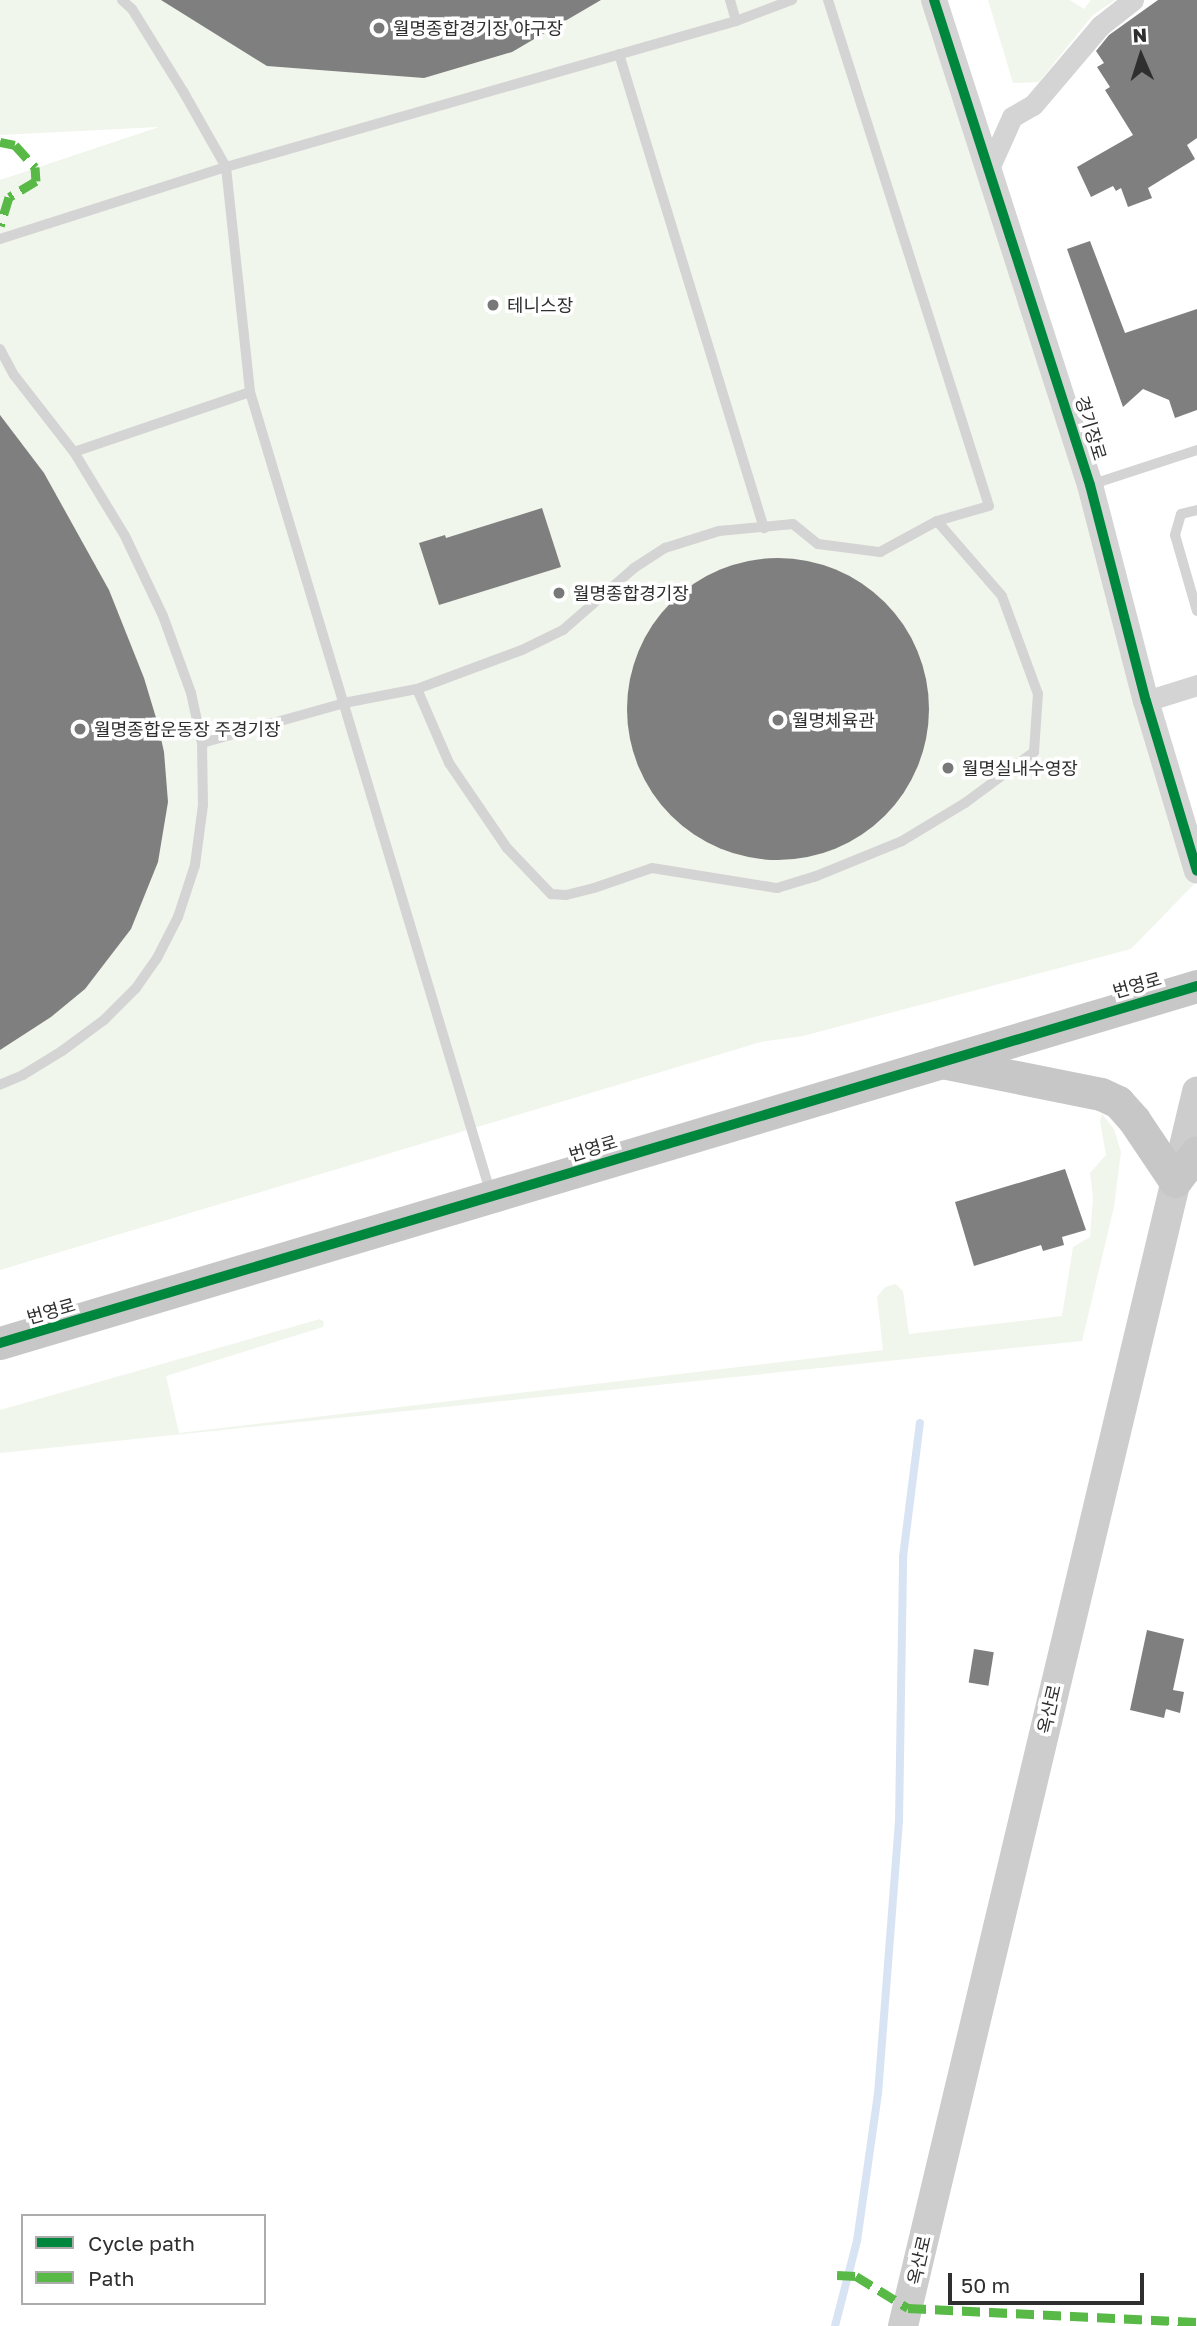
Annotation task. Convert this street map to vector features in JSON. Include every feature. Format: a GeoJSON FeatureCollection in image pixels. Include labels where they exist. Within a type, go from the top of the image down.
{"type":"FeatureCollection","features":[{"type":"Feature","properties":{"kind":"main road","name":"번영로"},"geometry":{"type":"LineString","coordinates":[[0,1343],[1197,986]]}},
{"type":"Feature","properties":{"kind":"main road"},"geometry":{"type":"LineString","coordinates":[[938,1062],[1101,1094],[1118,1102],[1134,1120],[1175,1181],[1197,1152]]}},
{"type":"Feature","properties":{"kind":"main road","name":"옥산로"},"geometry":{"type":"LineString","coordinates":[[903,2326],[1197,1091]]}},
{"type":"Feature","properties":{"kind":"street","name":"경기장로"},"geometry":{"type":"LineString","coordinates":[[934,0],[990,166],[1090,485],[1146,701],[1197,872]]}},
{"type":"Feature","properties":{"kind":"street"},"geometry":{"type":"LineString","coordinates":[[990,166],[1012,117],[1033,105],[1100,26],[1133,0]]}},
{"type":"Feature","properties":{"kind":"street"},"geometry":{"type":"LineString","coordinates":[[1146,701],[1197,685]]}},
{"type":"Feature","properties":{"kind":"lane"},"geometry":{"type":"LineString","coordinates":[[122,0],[145,30],[226,167],[250,392],[492,1198]]}},
{"type":"Feature","properties":{"kind":"lane"},"geometry":{"type":"LineString","coordinates":[[730,0],[736,21]]}},
{"type":"Feature","properties":{"kind":"lane"},"geometry":{"type":"LineString","coordinates":[[0,239],[226,167],[736,21],[792,0]]}},
{"type":"Feature","properties":{"kind":"lane"},"geometry":{"type":"LineString","coordinates":[[202,743],[344,703],[416,689],[522,650],[563,630],[634,568],[665,548],[719,531],[793,524],[818,544],[880,552],[937,521],[957,518],[989,506],[828,0]]}},
{"type":"Feature","properties":{"kind":"lane"},"geometry":{"type":"LineString","coordinates":[[619,54],[764,528]]}},
{"type":"Feature","properties":{"kind":"lane"},"geometry":{"type":"LineString","coordinates":[[0,349],[14,375],[74,452],[125,536],[163,616],[191,693],[202,743],[203,805],[195,865],[178,917],[157,958],[135,989],[104,1020],[43,1063],[0,1085]]}},
{"type":"Feature","properties":{"kind":"lane"},"geometry":{"type":"LineString","coordinates":[[74,452],[250,392]]}},
{"type":"Feature","properties":{"kind":"lane"},"geometry":{"type":"LineString","coordinates":[[1090,485],[1197,450]]}},
{"type":"Feature","properties":{"kind":"lane"},"geometry":{"type":"LineString","coordinates":[[1197,510],[1181,514],[1175,535],[1197,611]]}},
{"type":"Feature","properties":{"kind":"lane"},"geometry":{"type":"LineString","coordinates":[[416,689],[450,763],[507,848],[551,894],[566,895],[594,888],[652,868],[777,888],[814,877],[902,841],[965,803],[1034,752],[1038,694],[1002,596],[937,521]]}},
{"type":"Feature","properties":{"kind":"shaded area","name":"월명종합경기장"},"geometry":{"type":"Polygon","coordinates":[[[0,0],[934,0],[1197,881],[1131,949],[803,1036],[761,1042],[0,1270],[0,180],[159,127],[0,135],[0,0]]]}},
{"type":"Feature","properties":{"kind":"shaded area"},"geometry":{"type":"Polygon","coordinates":[[[988,0],[1070,0],[1084,9],[1091,0],[1115,0],[1092,16],[1039,82],[1013,83],[988,0]]]}},
{"type":"Feature","properties":{"kind":"shaded area"},"geometry":{"type":"Polygon","coordinates":[[[1102,1114],[1114,1129],[1121,1152],[1114,1207],[1082,1341],[0,1453],[0,1410],[320,1319],[324,1322],[323,1327],[166,1376],[179,1433],[883,1350],[877,1297],[885,1287],[896,1284],[903,1291],[909,1334],[1062,1316],[1073,1247],[1090,1237],[1093,1197],[1090,1173],[1106,1155],[1100,1121],[1102,1114]]]}},
{"type":"Feature","properties":{"kind":"building","name":"월명종합경기장 야구장"},"geometry":{"type":"Polygon","coordinates":[[[161,0],[601,0],[512,52],[424,78],[267,66],[161,0]]]}},
{"type":"Feature","properties":{"kind":"building"},"geometry":{"type":"Polygon","coordinates":[[[1158,0],[1197,0],[1197,138],[1187,145],[1195,159],[1148,188],[1152,198],[1128,207],[1121,188],[1116,191],[1113,186],[1091,197],[1077,167],[1133,135],[1105,90],[1110,87],[1097,67],[1104,63],[1096,51],[1109,35],[1158,0]]]}},
{"type":"Feature","properties":{"kind":"building"},"geometry":{"type":"Polygon","coordinates":[[[1090,241],[1125,333],[1197,309],[1197,410],[1175,418],[1169,400],[1143,389],[1123,407],[1067,249],[1090,241]]]}},
{"type":"Feature","properties":{"kind":"building","name":"월명종합운동장 주경기장"},"geometry":{"type":"Polygon","coordinates":[[[0,415],[44,473],[109,590],[144,678],[157,721],[164,752],[168,802],[158,862],[131,929],[85,989],[51,1017],[0,1050],[0,415]]]}},
{"type":"Feature","properties":{"kind":"building"},"geometry":{"type":"Polygon","coordinates":[[[542,508],[561,567],[439,605],[419,543],[445,535],[446,538],[542,508]]]}},
{"type":"Feature","properties":{"kind":"building","name":"월명체육관"},"geometry":{"type":"Polygon","coordinates":[[[778,558],[807,561],[836,569],[862,583],[885,602],[904,625],[918,651],[926,680],[929,709],[926,738],[918,767],[904,793],[885,816],[862,835],[836,849],[807,857],[778,860],[749,857],[720,849],[694,835],[671,816],[652,793],[638,767],[630,738],[627,709],[630,680],[638,651],[652,625],[671,602],[694,583],[720,569],[749,561],[778,558]]]}},
{"type":"Feature","properties":{"kind":"building"},"geometry":{"type":"Polygon","coordinates":[[[1065,1169],[1086,1230],[1062,1237],[1064,1245],[1043,1251],[1041,1245],[974,1266],[955,1202],[1065,1169]]]}},
{"type":"Feature","properties":{"kind":"building"},"geometry":{"type":"Polygon","coordinates":[[[1147,1630],[1184,1639],[1173,1690],[1184,1692],[1180,1713],[1166,1709],[1164,1718],[1130,1710],[1147,1630]]]}},
{"type":"Feature","properties":{"kind":"building"},"geometry":{"type":"Polygon","coordinates":[[[974,1649],[994,1652],[988,1686],[969,1683],[974,1649]]]}},
{"type":"Feature","properties":{"kind":"waterway"},"geometry":{"type":"LineString","coordinates":[[835,2326],[857,2241],[878,2094],[899,1821],[903,1557],[920,1423]]}},
{"type":"Feature","properties":{"kind":"marked path"},"geometry":{"type":"LineString","coordinates":[[0,142],[15,145],[35,167],[36,181],[9,197],[0,226]]}},
{"type":"Feature","properties":{"kind":"marked path"},"geometry":{"type":"LineString","coordinates":[[837,2275],[856,2276],[908,2308],[1197,2322]]}},
{"type":"Feature","properties":{"kind":"cycle path"},"geometry":{"type":"LineString","coordinates":[[934,0],[1090,485],[1146,701],[1197,871]]}},
{"type":"Feature","properties":{"kind":"cycle path"},"geometry":{"type":"LineString","coordinates":[[0,1343],[1197,986]]}},
{"type":"Feature","properties":{"kind":"place","name":"월명종합경기장 야구장"},"geometry":{"type":"Point","coordinates":[379,28]}},
{"type":"Feature","properties":{"kind":"place","name":"테니스장"},"geometry":{"type":"Point","coordinates":[493,305]}},
{"type":"Feature","properties":{"kind":"place","name":"월명종합경기장"},"geometry":{"type":"Point","coordinates":[559,593]}},
{"type":"Feature","properties":{"kind":"place","name":"월명체육관"},"geometry":{"type":"Point","coordinates":[778,720]}},
{"type":"Feature","properties":{"kind":"place","name":"월명종합운동장 주경기장"},"geometry":{"type":"Point","coordinates":[80,729]}},
{"type":"Feature","properties":{"kind":"place","name":"월명실내수영장"},"geometry":{"type":"Point","coordinates":[948,768]}}]}
